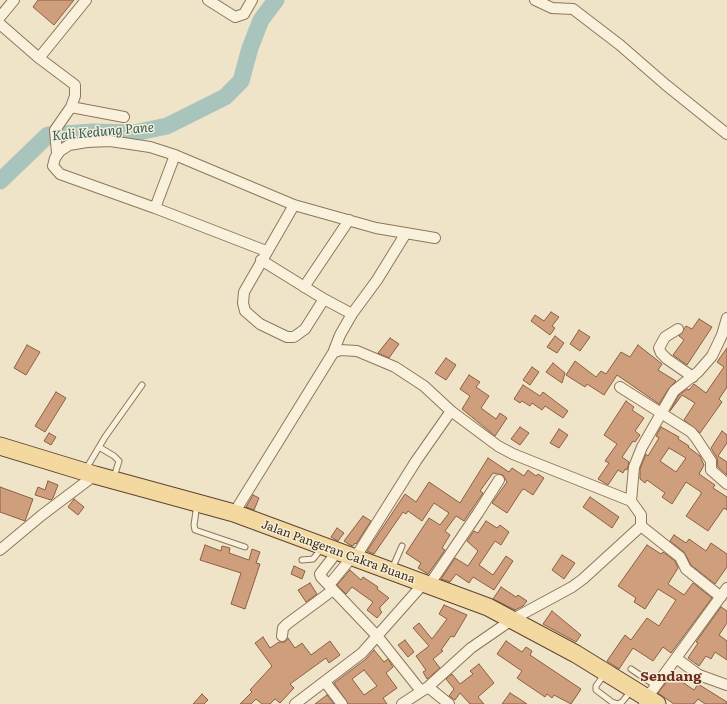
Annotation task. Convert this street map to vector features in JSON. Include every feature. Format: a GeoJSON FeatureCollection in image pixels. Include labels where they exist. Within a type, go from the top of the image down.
{"type":"FeatureCollection","features":[{"type":"Feature","properties":{"kind":"main road","name":"Jalan Pangeran Cakra Buana"},"geometry":{"type":"LineString","coordinates":[[0,446],[112,480],[234,513],[488,607],[513,619],[651,698]]}},
{"type":"Feature","properties":{"kind":"street"},"geometry":{"type":"LineString","coordinates":[[0,17],[14,0]]}},
{"type":"Feature","properties":{"kind":"street"},"geometry":{"type":"LineString","coordinates":[[39,58],[86,0]]}},
{"type":"Feature","properties":{"kind":"street"},"geometry":{"type":"LineString","coordinates":[[208,0],[235,17],[244,14],[252,0]]}},
{"type":"Feature","properties":{"kind":"street"},"geometry":{"type":"LineString","coordinates":[[535,0],[552,8],[573,9],[620,45],[666,85],[727,134]]}},
{"type":"Feature","properties":{"kind":"street"},"geometry":{"type":"LineString","coordinates":[[0,24],[39,58],[75,85],[75,96],[71,107],[55,130],[57,150],[53,166],[60,174],[155,208],[266,251]]}},
{"type":"Feature","properties":{"kind":"street"},"geometry":{"type":"LineString","coordinates":[[71,107],[124,117]]}},
{"type":"Feature","properties":{"kind":"street"},"geometry":{"type":"LineString","coordinates":[[57,150],[69,145],[110,141],[150,147],[175,155],[294,205],[376,228],[435,238]]}},
{"type":"Feature","properties":{"kind":"street"},"geometry":{"type":"LineString","coordinates":[[155,208],[175,155]]}},
{"type":"Feature","properties":{"kind":"street"},"geometry":{"type":"LineString","coordinates":[[294,205],[266,251],[244,292],[243,303],[245,310],[260,324],[287,336],[294,337],[305,329],[324,299]]}},
{"type":"Feature","properties":{"kind":"street"},"geometry":{"type":"LineString","coordinates":[[304,287],[349,220]]}},
{"type":"Feature","properties":{"kind":"street"},"geometry":{"type":"LineString","coordinates":[[234,513],[336,344],[352,314],[377,280],[406,233]]}},
{"type":"Feature","properties":{"kind":"street"},"geometry":{"type":"LineString","coordinates":[[261,260],[324,299],[352,314]]}},
{"type":"Feature","properties":{"kind":"street"},"geometry":{"type":"LineString","coordinates":[[631,501],[634,467],[638,455],[661,412],[678,386],[693,377],[712,356],[722,335],[727,318]]}},
{"type":"Feature","properties":{"kind":"street"},"geometry":{"type":"LineString","coordinates":[[678,329],[665,337],[659,348],[661,353],[668,359],[693,377]]}},
{"type":"Feature","properties":{"kind":"street"},"geometry":{"type":"LineString","coordinates":[[336,344],[340,350],[356,351],[395,367],[424,386],[451,411],[498,446],[513,454],[631,501],[640,515],[641,526],[680,558],[686,569],[721,597]]}},
{"type":"Feature","properties":{"kind":"street"},"geometry":{"type":"LineString","coordinates":[[620,386],[661,412],[696,438],[711,461],[714,473],[727,484]]}},
{"type":"Feature","properties":{"kind":"street"},"geometry":{"type":"LineString","coordinates":[[449,704],[424,689],[320,574],[342,554],[416,461],[451,411]]}},
{"type":"Feature","properties":{"kind":"street"},"geometry":{"type":"LineString","coordinates":[[0,550],[90,473]]}},
{"type":"Feature","properties":{"kind":"street"},"geometry":{"type":"LineString","coordinates":[[295,704],[362,654],[378,637],[426,584],[478,513],[499,480]]}},
{"type":"Feature","properties":{"kind":"street"},"geometry":{"type":"LineString","coordinates":[[402,704],[424,689],[471,648],[513,619],[572,587],[583,579],[641,526]]}},
{"type":"Feature","properties":{"kind":"street"},"geometry":{"type":"LineString","coordinates":[[282,636],[283,628],[287,624],[331,587],[342,554]]}},
{"type":"Feature","properties":{"kind":"street"},"geometry":{"type":"LineString","coordinates":[[651,698],[676,658],[727,588]]}},
{"type":"Feature","properties":{"kind":"street"},"geometry":{"type":"LineString","coordinates":[[676,658],[699,675],[727,685]]}},
{"type":"Feature","properties":{"kind":"street"},"geometry":{"type":"LineString","coordinates":[[325,682],[342,704]]}},
{"type":"Feature","properties":{"kind":"lane"},"geometry":{"type":"LineString","coordinates":[[90,473],[99,447],[142,385]]}},
{"type":"Feature","properties":{"kind":"lane"},"geometry":{"type":"LineString","coordinates":[[99,447],[114,456],[119,461],[112,480]]}},
{"type":"Feature","properties":{"kind":"lane"},"geometry":{"type":"LineString","coordinates":[[197,504],[194,526],[195,530],[245,547]]}},
{"type":"Feature","properties":{"kind":"lane"},"geometry":{"type":"LineString","coordinates":[[391,570],[402,546]]}},
{"type":"Feature","properties":{"kind":"lane"},"geometry":{"type":"LineString","coordinates":[[302,560],[342,554]]}},
{"type":"Feature","properties":{"kind":"lane"},"geometry":{"type":"LineString","coordinates":[[631,669],[651,698]]}},
{"type":"Feature","properties":{"kind":"building"},"geometry":{"type":"Polygon","coordinates":[[[38,0],[74,0],[54,25],[33,7],[38,0]]]}},
{"type":"Feature","properties":{"kind":"building"},"geometry":{"type":"Polygon","coordinates":[[[551,312],[559,317],[552,326],[555,328],[550,335],[531,321],[535,315],[544,321],[551,312]]]}},
{"type":"Feature","properties":{"kind":"building"},"geometry":{"type":"Polygon","coordinates":[[[699,319],[712,327],[687,365],[673,355],[684,340],[679,336],[686,326],[692,329],[699,319]]]}},
{"type":"Feature","properties":{"kind":"building"},"geometry":{"type":"Polygon","coordinates":[[[579,330],[590,337],[580,351],[570,344],[579,330]]]}},
{"type":"Feature","properties":{"kind":"building"},"geometry":{"type":"Polygon","coordinates":[[[555,336],[564,343],[557,353],[547,347],[555,336]]]}},
{"type":"Feature","properties":{"kind":"building"},"geometry":{"type":"Polygon","coordinates":[[[390,338],[399,344],[389,358],[378,353],[390,338]]]}},
{"type":"Feature","properties":{"kind":"building"},"geometry":{"type":"Polygon","coordinates":[[[27,345],[40,352],[26,375],[14,368],[27,345]]]}},
{"type":"Feature","properties":{"kind":"building"},"geometry":{"type":"Polygon","coordinates":[[[638,345],[662,364],[658,370],[676,381],[669,388],[659,404],[617,375],[604,395],[587,384],[585,387],[566,375],[575,361],[596,377],[601,371],[606,374],[621,352],[630,357],[638,345]]]}},
{"type":"Feature","properties":{"kind":"building"},"geometry":{"type":"Polygon","coordinates":[[[727,348],[727,387],[719,399],[722,402],[700,433],[684,420],[695,403],[682,395],[670,411],[679,395],[687,389],[689,390],[694,384],[706,393],[724,367],[717,362],[727,348]]]}},
{"type":"Feature","properties":{"kind":"building"},"geometry":{"type":"Polygon","coordinates":[[[446,358],[456,365],[446,380],[435,373],[446,358]]]}},
{"type":"Feature","properties":{"kind":"building"},"geometry":{"type":"Polygon","coordinates":[[[553,363],[565,373],[562,383],[546,372],[553,363]]]}},
{"type":"Feature","properties":{"kind":"building"},"geometry":{"type":"Polygon","coordinates":[[[532,367],[539,372],[530,385],[523,380],[532,367]]]}},
{"type":"Feature","properties":{"kind":"building"},"geometry":{"type":"Polygon","coordinates":[[[469,375],[480,382],[476,387],[489,396],[481,408],[496,419],[500,413],[507,418],[495,436],[462,409],[470,396],[460,389],[469,375]]]}},
{"type":"Feature","properties":{"kind":"building"},"geometry":{"type":"Polygon","coordinates":[[[523,385],[540,396],[543,392],[568,411],[563,418],[545,406],[542,410],[532,403],[530,406],[522,401],[520,403],[514,399],[523,385]]]}},
{"type":"Feature","properties":{"kind":"building"},"geometry":{"type":"Polygon","coordinates":[[[56,392],[66,398],[45,432],[35,426],[56,392]]]}},
{"type":"Feature","properties":{"kind":"building"},"geometry":{"type":"Polygon","coordinates":[[[626,401],[634,407],[632,410],[644,418],[635,431],[640,435],[635,442],[633,441],[622,457],[629,462],[627,470],[625,469],[623,473],[618,470],[608,485],[598,479],[609,463],[605,461],[617,444],[604,435],[626,401]]]}},
{"type":"Feature","properties":{"kind":"building"},"geometry":{"type":"Polygon","coordinates":[[[520,427],[529,433],[520,445],[511,439],[520,427]]]}},
{"type":"Feature","properties":{"kind":"building"},"geometry":{"type":"Polygon","coordinates":[[[661,427],[679,437],[678,439],[700,456],[704,465],[699,474],[715,485],[713,488],[727,497],[727,510],[724,508],[708,531],[686,516],[701,492],[686,482],[672,504],[662,497],[665,493],[647,480],[645,483],[640,479],[640,469],[646,454],[648,456],[659,438],[656,436],[661,427]],[[669,448],[660,461],[676,472],[686,458],[669,448]]]}},
{"type":"Feature","properties":{"kind":"building"},"geometry":{"type":"Polygon","coordinates":[[[559,429],[568,435],[559,448],[550,443],[559,429]]]}},
{"type":"Feature","properties":{"kind":"building"},"geometry":{"type":"Polygon","coordinates":[[[722,431],[727,435],[727,443],[718,456],[727,462],[727,475],[718,467],[717,458],[711,448],[722,431]]]}},
{"type":"Feature","properties":{"kind":"building"},"geometry":{"type":"Polygon","coordinates":[[[49,433],[56,437],[51,445],[44,441],[49,433]]]}},
{"type":"Feature","properties":{"kind":"building"},"geometry":{"type":"Polygon","coordinates":[[[488,458],[509,472],[512,468],[524,476],[528,470],[536,476],[538,474],[544,478],[533,495],[524,489],[522,490],[507,513],[492,503],[507,482],[503,475],[493,473],[480,491],[483,493],[464,521],[456,516],[445,531],[450,535],[442,548],[445,550],[428,574],[418,568],[421,563],[406,553],[429,518],[440,525],[449,513],[434,503],[422,521],[408,511],[406,514],[403,512],[374,554],[367,551],[405,494],[416,502],[429,482],[460,503],[488,458]]]}},
{"type":"Feature","properties":{"kind":"building"},"geometry":{"type":"Polygon","coordinates":[[[48,481],[58,485],[51,500],[35,495],[38,487],[45,490],[48,481]]]}},
{"type":"Feature","properties":{"kind":"building"},"geometry":{"type":"Polygon","coordinates":[[[0,487],[33,499],[25,521],[0,512],[0,487]]]}},
{"type":"Feature","properties":{"kind":"building"},"geometry":{"type":"Polygon","coordinates":[[[253,495],[259,498],[254,510],[246,507],[253,495]]]}},
{"type":"Feature","properties":{"kind":"building"},"geometry":{"type":"Polygon","coordinates":[[[590,497],[619,517],[612,528],[583,507],[590,497]]]}},
{"type":"Feature","properties":{"kind":"building"},"geometry":{"type":"Polygon","coordinates":[[[74,499],[84,507],[78,515],[68,507],[74,499]]]}},
{"type":"Feature","properties":{"kind":"building"},"geometry":{"type":"Polygon","coordinates":[[[363,516],[371,521],[356,544],[355,543],[353,546],[350,545],[344,541],[363,516]]]}},
{"type":"Feature","properties":{"kind":"building"},"geometry":{"type":"Polygon","coordinates":[[[486,521],[497,528],[500,525],[509,532],[501,545],[495,541],[479,565],[493,575],[506,556],[513,561],[494,590],[473,577],[469,583],[456,574],[450,582],[441,579],[455,558],[468,566],[478,551],[467,541],[474,531],[478,533],[486,521]]]}},
{"type":"Feature","properties":{"kind":"building"},"geometry":{"type":"Polygon","coordinates":[[[337,528],[344,533],[338,541],[331,537],[337,528]]]}},
{"type":"Feature","properties":{"kind":"building"},"geometry":{"type":"Polygon","coordinates":[[[674,535],[686,543],[689,539],[706,551],[711,543],[727,554],[727,567],[715,584],[691,565],[684,552],[670,541],[674,535]]]}},
{"type":"Feature","properties":{"kind":"building"},"geometry":{"type":"Polygon","coordinates":[[[205,545],[221,551],[222,546],[230,548],[229,553],[249,560],[252,549],[260,552],[256,563],[260,564],[245,609],[231,604],[241,573],[200,560],[205,545]]]}},
{"type":"Feature","properties":{"kind":"building"},"geometry":{"type":"Polygon","coordinates":[[[647,545],[661,554],[663,552],[675,561],[678,568],[668,584],[684,595],[693,583],[712,598],[671,653],[663,647],[653,661],[633,648],[619,669],[607,661],[625,635],[631,640],[647,618],[659,626],[676,600],[658,589],[645,609],[634,602],[636,598],[618,586],[647,545]]]}},
{"type":"Feature","properties":{"kind":"building"},"geometry":{"type":"Polygon","coordinates":[[[562,555],[575,563],[564,579],[552,570],[562,555]]]}},
{"type":"Feature","properties":{"kind":"building"},"geometry":{"type":"Polygon","coordinates":[[[294,566],[305,571],[302,579],[291,574],[294,566]]]}},
{"type":"Feature","properties":{"kind":"building"},"geometry":{"type":"Polygon","coordinates":[[[350,570],[361,580],[363,577],[378,587],[377,589],[389,598],[380,607],[382,612],[377,618],[367,610],[373,602],[352,587],[346,594],[337,585],[350,570]]]}},
{"type":"Feature","properties":{"kind":"building"},"geometry":{"type":"Polygon","coordinates":[[[310,583],[317,594],[306,602],[298,590],[310,583]]]}},
{"type":"Feature","properties":{"kind":"building"},"geometry":{"type":"Polygon","coordinates":[[[501,587],[516,597],[518,595],[527,601],[523,606],[515,610],[493,599],[501,587]]]}},
{"type":"Feature","properties":{"kind":"building"},"geometry":{"type":"Polygon","coordinates":[[[444,605],[467,615],[454,637],[451,636],[441,650],[443,651],[433,659],[440,668],[427,679],[423,672],[426,670],[416,656],[429,646],[413,628],[419,623],[432,639],[447,619],[439,614],[444,605]]]}},
{"type":"Feature","properties":{"kind":"building"},"geometry":{"type":"Polygon","coordinates":[[[721,607],[727,611],[727,623],[719,635],[727,641],[727,660],[715,652],[711,659],[706,656],[699,666],[688,658],[698,643],[696,642],[721,607]]]}},
{"type":"Feature","properties":{"kind":"building"},"geometry":{"type":"Polygon","coordinates":[[[552,611],[581,635],[576,642],[543,624],[552,611]]]}},
{"type":"Feature","properties":{"kind":"building"},"geometry":{"type":"Polygon","coordinates":[[[263,637],[270,648],[279,642],[285,642],[288,638],[295,648],[302,643],[311,655],[330,641],[340,655],[329,663],[326,658],[290,684],[294,688],[280,703],[275,699],[270,704],[262,704],[256,699],[251,704],[240,704],[252,692],[250,690],[272,666],[255,643],[263,637]]]}},
{"type":"Feature","properties":{"kind":"building"},"geometry":{"type":"Polygon","coordinates":[[[405,640],[414,652],[408,657],[398,645],[405,640]]]}},
{"type":"Feature","properties":{"kind":"building"},"geometry":{"type":"Polygon","coordinates":[[[506,641],[522,652],[526,647],[532,651],[530,655],[581,689],[571,704],[554,695],[552,698],[547,694],[545,697],[517,678],[522,671],[497,654],[506,641]]]}},
{"type":"Feature","properties":{"kind":"building"},"geometry":{"type":"Polygon","coordinates":[[[374,650],[384,662],[388,659],[393,667],[386,673],[397,688],[383,698],[387,704],[348,704],[334,683],[366,659],[374,650]],[[364,670],[352,679],[364,695],[377,686],[364,670]]]}},
{"type":"Feature","properties":{"kind":"building"},"geometry":{"type":"Polygon","coordinates":[[[479,664],[494,683],[478,697],[484,704],[470,704],[460,693],[455,700],[449,696],[454,689],[446,679],[452,674],[460,684],[473,674],[470,671],[479,664]]]}},
{"type":"Feature","properties":{"kind":"building"},"geometry":{"type":"Polygon","coordinates":[[[672,675],[694,690],[698,684],[727,702],[727,704],[705,704],[698,699],[694,704],[674,704],[658,693],[672,675]]]}},
{"type":"Feature","properties":{"kind":"building"},"geometry":{"type":"Polygon","coordinates":[[[510,693],[518,698],[527,704],[502,704],[510,693]]]}},
{"type":"Feature","properties":{"kind":"building"},"geometry":{"type":"Polygon","coordinates":[[[202,694],[208,700],[204,704],[193,704],[202,694]]]}},
{"type":"Feature","properties":{"kind":"building"},"geometry":{"type":"Polygon","coordinates":[[[327,695],[334,704],[315,704],[327,695]]]}},
{"type":"Feature","properties":{"kind":"waterway","name":"Kali Kedung Pane"},"geometry":{"type":"LineString","coordinates":[[0,181],[48,135],[94,132],[134,133],[167,126],[225,97],[241,81],[250,48],[261,20],[276,0]]}},
{"type":"Feature","properties":{"kind":"district","name":"Sendang"},"geometry":{"type":"Point","coordinates":[671,677]}}]}
